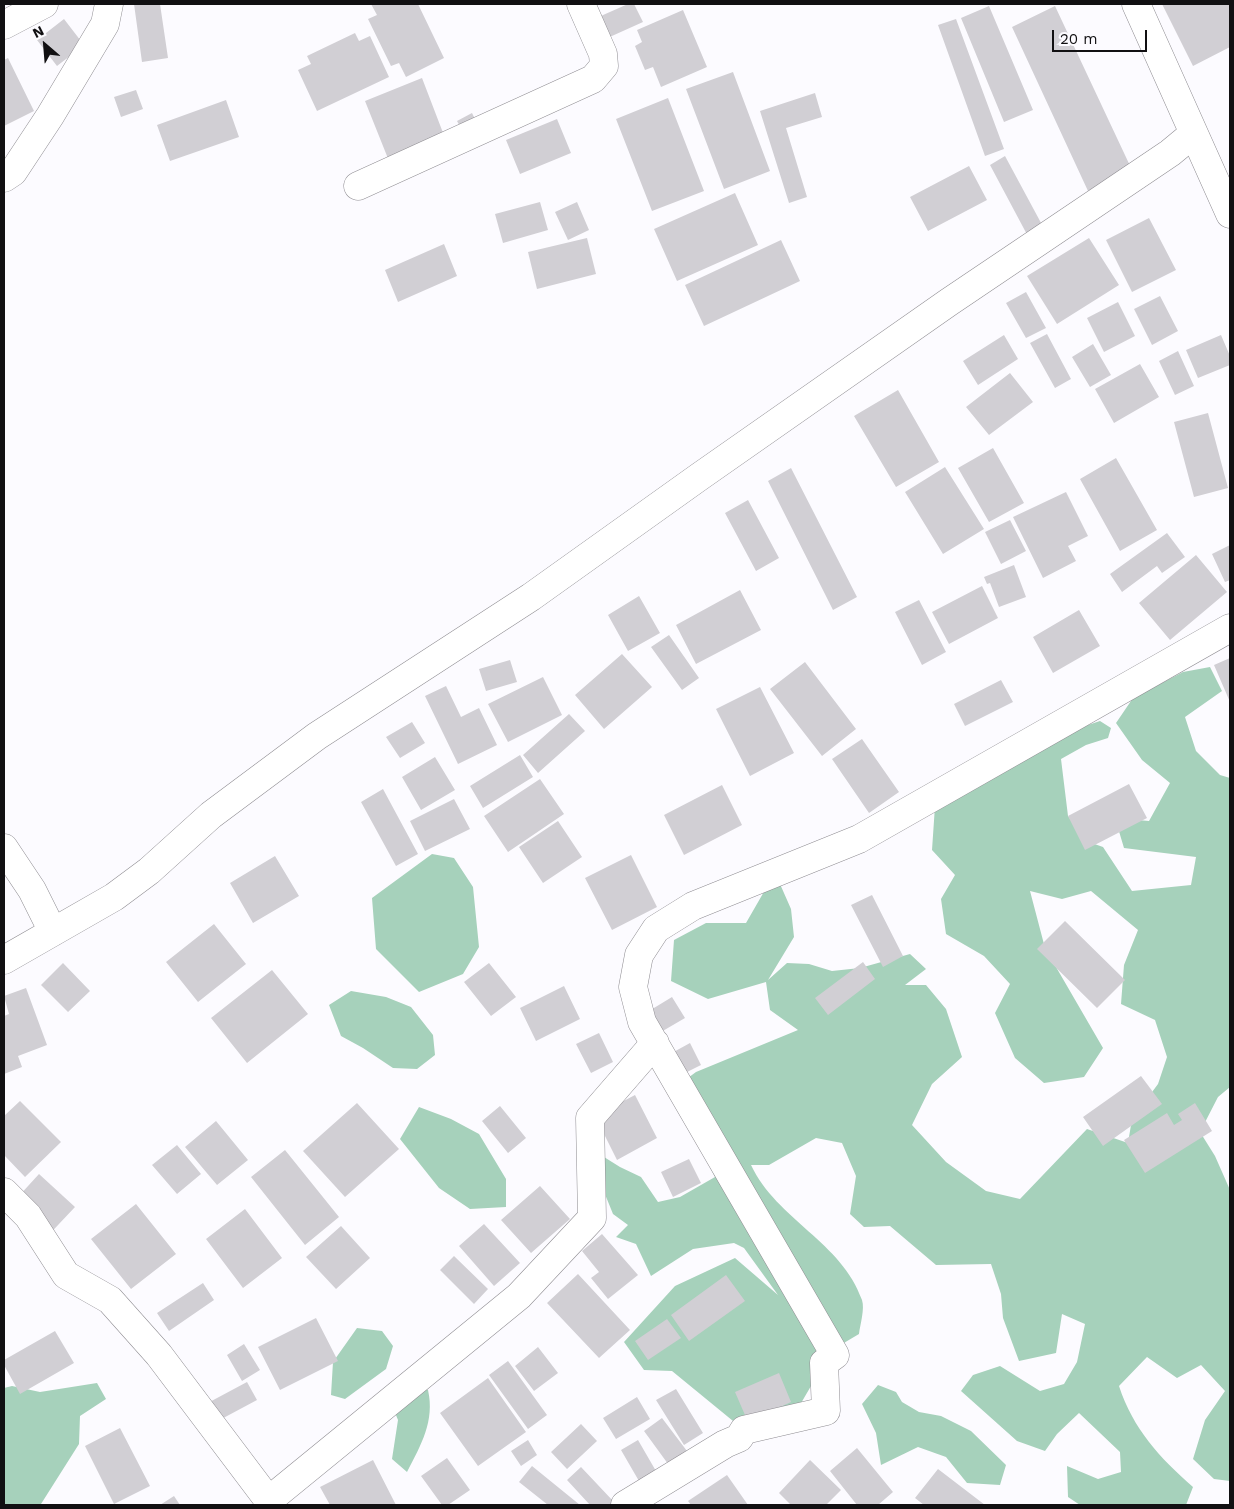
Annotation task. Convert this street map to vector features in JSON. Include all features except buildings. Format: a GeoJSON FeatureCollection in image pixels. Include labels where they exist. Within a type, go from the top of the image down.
{"type":"FeatureCollection","features":[{"type":"Feature","properties":{"kind":"street"},"geometry":{"type":"LineString","coordinates":[[4,25],[44,4]]}},
{"type":"Feature","properties":{"kind":"street"},"geometry":{"type":"LineString","coordinates":[[4,178],[13,172],[50,116],[105,24],[109,4]]}},
{"type":"Feature","properties":{"kind":"street"},"geometry":{"type":"LineString","coordinates":[[358,186],[593,79],[604,66],[603,54],[581,4]]}},
{"type":"Feature","properties":{"kind":"street"},"geometry":{"type":"LineString","coordinates":[[1136,4],[1230,214]]}},
{"type":"Feature","properties":{"kind":"street"},"geometry":{"type":"LineString","coordinates":[[4,960],[114,897],[149,871],[211,815],[310,742],[532,597],[707,471],[949,302],[1146,170],[1193,134]]}},
{"type":"Feature","properties":{"kind":"street"},"geometry":{"type":"LineString","coordinates":[[625,1505],[725,1444],[739,1438],[744,1430],[826,1411],[824,1363],[835,1355],[642,1022],[633,987],[639,955],[656,929],[693,906],[859,839],[1230,628]]}},
{"type":"Feature","properties":{"kind":"street"},"geometry":{"type":"LineString","coordinates":[[4,848],[32,890],[53,932]]}},
{"type":"Feature","properties":{"kind":"street"},"geometry":{"type":"LineString","coordinates":[[4,1192],[28,1216],[66,1275],[110,1300],[160,1355],[270,1503],[519,1296],[592,1218],[590,1118],[654,1043]]}},
{"type":"Feature","properties":{"kind":"green space"},"geometry":{"type":"Polygon","coordinates":[[[1210,667],[1222,691],[1185,717],[1196,751],[1220,775],[1230,778],[1230,1087],[1218,1097],[1200,1132],[1215,1156],[1230,1190],[1230,1481],[1214,1479],[1193,1459],[1205,1420],[1225,1391],[1201,1365],[1177,1378],[1147,1357],[1119,1386],[1132,1416],[1149,1442],[1169,1465],[1193,1487],[1186,1505],[1080,1505],[1068,1497],[1067,1466],[1098,1479],[1121,1472],[1120,1452],[1079,1413],[1057,1434],[1045,1451],[1017,1441],[961,1391],[973,1375],[1000,1366],[1040,1391],[1064,1384],[1077,1362],[1085,1324],[1062,1314],[1056,1353],[1019,1361],[1003,1318],[1001,1294],[991,1264],[936,1265],[890,1226],[864,1227],[850,1214],[856,1176],[842,1143],[816,1138],[769,1165],[751,1165],[762,1184],[776,1201],[825,1246],[853,1280],[863,1304],[859,1334],[832,1350],[797,1410],[744,1430],[672,1371],[644,1370],[624,1342],[675,1286],[735,1258],[778,1295],[744,1248],[734,1243],[693,1249],[651,1276],[636,1244],[616,1237],[628,1225],[613,1214],[596,1172],[596,1152],[641,1177],[658,1202],[680,1197],[715,1177],[673,1089],[696,1072],[798,1030],[770,1010],[766,982],[708,999],[671,981],[674,940],[706,923],[746,923],[765,890],[780,884],[791,909],[794,937],[768,980],[787,963],[809,964],[832,971],[860,968],[910,954],[926,969],[905,985],[926,985],[946,1009],[962,1057],[932,1084],[912,1125],[946,1162],[986,1191],[1020,1199],[1087,1129],[1128,1143],[1132,1119],[1158,1084],[1167,1057],[1155,1020],[1121,1004],[1124,965],[1138,930],[1091,891],[1062,899],[1030,891],[1045,948],[1103,1048],[1084,1077],[1044,1083],[1015,1058],[995,1013],[1010,984],[984,956],[946,934],[941,899],[955,875],[932,850],[935,806],[1049,738],[1100,721],[1111,728],[1108,738],[1086,745],[1061,759],[1068,816],[1086,841],[1103,847],[1132,891],[1191,885],[1196,857],[1124,848],[1115,818],[1149,821],[1170,783],[1142,760],[1116,723],[1133,698],[1183,672],[1210,667]]]}},
{"type":"Feature","properties":{"kind":"green space"},"geometry":{"type":"Polygon","coordinates":[[[432,854],[454,858],[473,887],[479,947],[463,974],[419,992],[376,949],[372,898],[432,854]]]}},
{"type":"Feature","properties":{"kind":"green space"},"geometry":{"type":"Polygon","coordinates":[[[351,991],[386,997],[411,1007],[433,1035],[435,1055],[417,1069],[393,1068],[341,1036],[329,1005],[351,991]]]}},
{"type":"Feature","properties":{"kind":"green space"},"geometry":{"type":"Polygon","coordinates":[[[419,1107],[451,1119],[479,1134],[506,1179],[506,1207],[470,1209],[439,1188],[400,1139],[419,1107]]]}},
{"type":"Feature","properties":{"kind":"green space"},"geometry":{"type":"Polygon","coordinates":[[[357,1328],[382,1331],[393,1346],[386,1369],[345,1399],[331,1395],[333,1362],[357,1328]]]}},
{"type":"Feature","properties":{"kind":"green space"},"geometry":{"type":"Polygon","coordinates":[[[413,1381],[428,1390],[430,1412],[425,1432],[407,1472],[392,1459],[398,1420],[389,1398],[413,1381]]]}},
{"type":"Feature","properties":{"kind":"green space"},"geometry":{"type":"Polygon","coordinates":[[[97,1383],[106,1399],[80,1416],[79,1444],[41,1504],[4,1505],[4,1388],[12,1386],[40,1392],[97,1383]]]}},
{"type":"Feature","properties":{"kind":"green space"},"geometry":{"type":"Polygon","coordinates":[[[878,1385],[896,1392],[902,1402],[919,1412],[941,1416],[971,1431],[1006,1465],[1000,1485],[967,1483],[946,1457],[918,1447],[881,1465],[876,1433],[862,1404],[878,1385]]]}}]}
